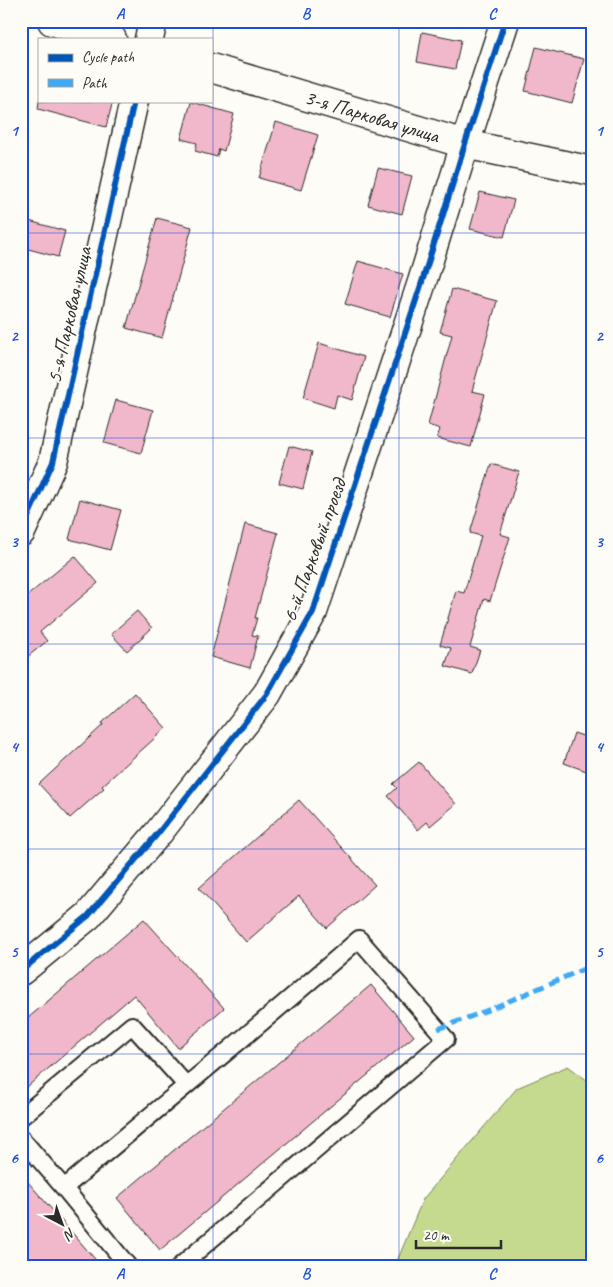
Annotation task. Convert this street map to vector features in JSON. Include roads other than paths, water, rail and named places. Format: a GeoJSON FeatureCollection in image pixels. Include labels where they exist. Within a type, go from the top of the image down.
{"type":"FeatureCollection","features":[{"type":"Feature","properties":{"kind":"street"},"geometry":{"type":"LineString","coordinates":[[52,21],[109,38]]}},
{"type":"Feature","properties":{"kind":"street"},"geometry":{"type":"LineString","coordinates":[[149,38],[153,21]]}},
{"type":"Feature","properties":{"kind":"street","name":"6-й Парковый проезд"},"geometry":{"type":"LineString","coordinates":[[21,971],[88,916],[159,832],[267,694],[313,612],[419,291],[464,144],[506,21]]}},
{"type":"Feature","properties":{"kind":"street","name":"3-я Парковая улица"},"geometry":{"type":"LineString","coordinates":[[212,68],[464,144],[592,171]]}},
{"type":"Feature","properties":{"kind":"street","name":"5-я Парковая улица"},"geometry":{"type":"LineString","coordinates":[[21,532],[53,462],[134,102]]}},
{"type":"Feature","properties":{"kind":"lane"},"geometry":{"type":"LineString","coordinates":[[64,1188],[268,1019],[359,939],[446,1039],[180,1266]]}},
{"type":"Feature","properties":{"kind":"lane"},"geometry":{"type":"LineString","coordinates":[[21,1118],[132,1025],[186,1085]]}},
{"type":"Feature","properties":{"kind":"lane"},"geometry":{"type":"LineString","coordinates":[[21,1138],[128,1266]]}}]}
